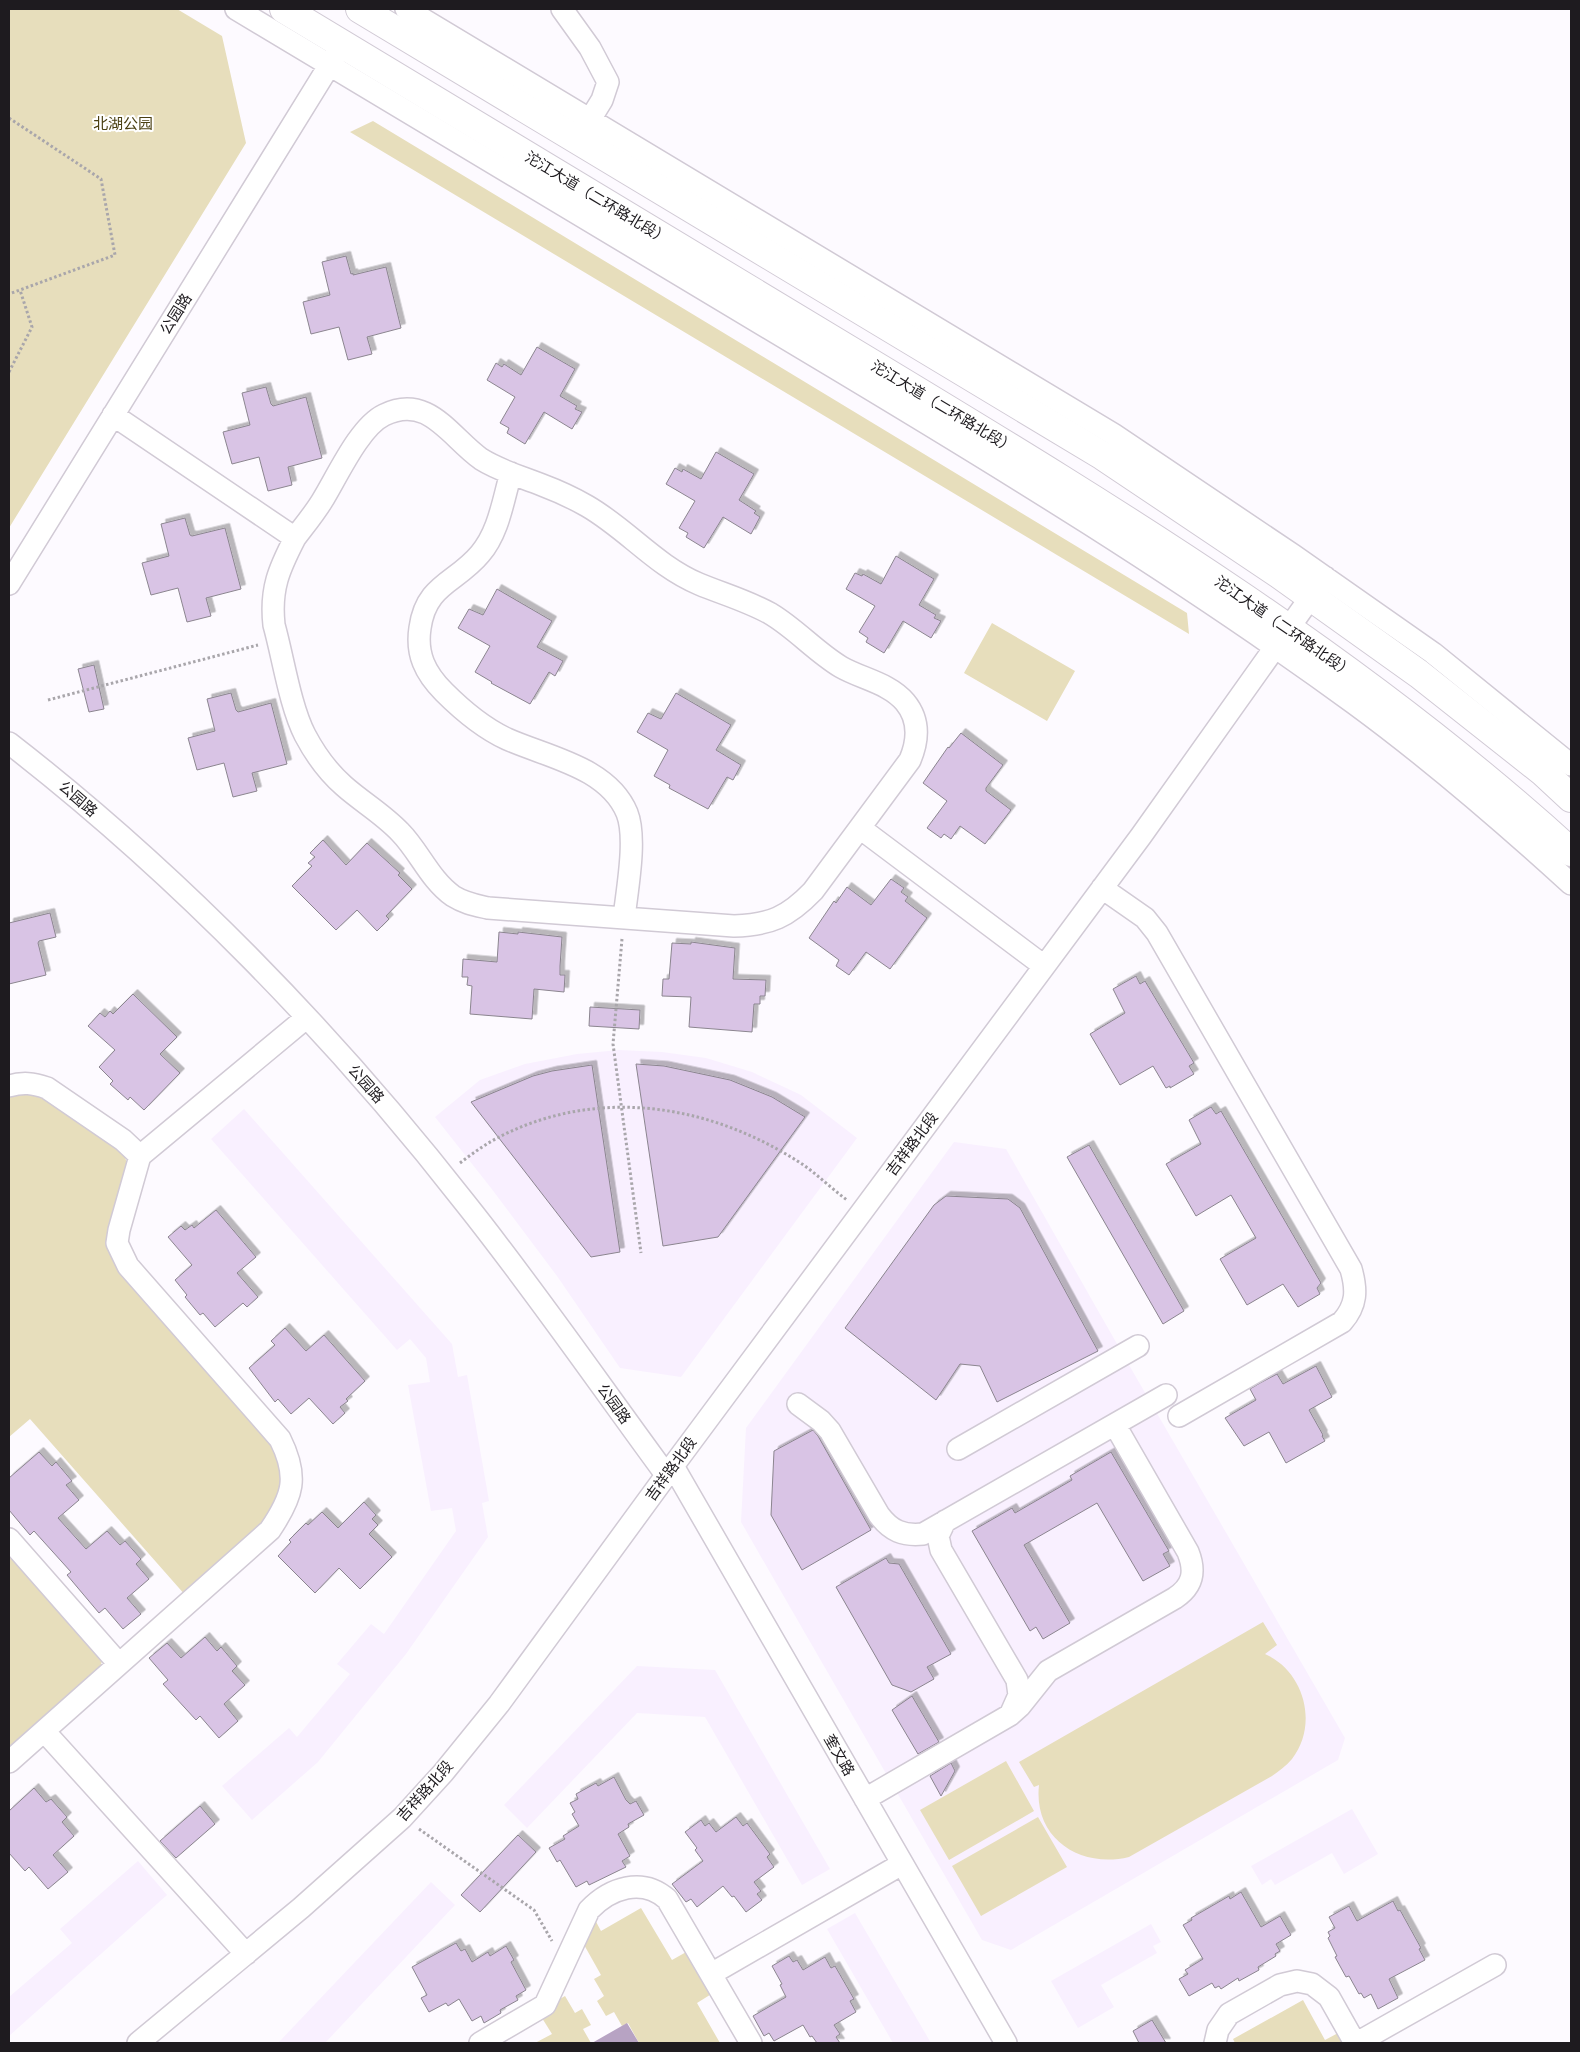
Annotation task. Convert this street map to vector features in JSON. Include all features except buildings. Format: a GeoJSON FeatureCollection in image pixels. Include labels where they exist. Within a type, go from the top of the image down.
{"type":"FeatureCollection","features":[{"type":"Feature","properties":{"kind":"highway","name":"沱江大道（二环路北段）"},"geometry":{"type":"LineString","coordinates":[[284,9],[336,55],[1074,487],[1259,607],[1282,638],[1371,688],[1516,802],[1571,852]]}},
{"type":"Feature","properties":{"kind":"highway"},"geometry":{"type":"LineString","coordinates":[[360,9],[584,129],[1103,456],[1318,587],[1419,674],[1543,772],[1571,798]]}},
{"type":"Feature","properties":{"kind":"street"},"geometry":{"type":"LineString","coordinates":[[236,9],[336,55]]}},
{"type":"Feature","properties":{"kind":"street"},"geometry":{"type":"LineString","coordinates":[[406,9],[584,129],[602,100],[608,82],[590,48],[562,9]]}},
{"type":"Feature","properties":{"kind":"street","name":"公园路"},"geometry":{"type":"LineString","coordinates":[[9,584],[336,55]]}},
{"type":"Feature","properties":{"kind":"street"},"geometry":{"type":"LineString","coordinates":[[411,409],[425,412],[439,420],[481,459],[511,473],[542,484],[585,505],[604,516],[674,571],[771,614],[841,667],[897,693],[907,704],[914,718],[917,732],[916,746],[910,760],[813,891],[800,904],[773,922],[756,926],[734,926],[488,908],[468,904],[452,895],[438,882],[401,832],[384,816],[344,786],[327,769],[304,734],[297,715],[272,610],[273,593],[283,561],[295,538],[320,504],[369,425],[382,415],[396,410],[411,409]]}},
{"type":"Feature","properties":{"kind":"street"},"geometry":{"type":"LineString","coordinates":[[113,415],[295,538]]}},
{"type":"Feature","properties":{"kind":"street"},"geometry":{"type":"LineString","coordinates":[[511,473],[498,521],[491,538],[480,554],[467,567],[445,583],[432,596],[424,610],[418,644],[423,665],[432,680],[477,721],[506,739],[586,772],[605,784],[616,796],[626,813],[631,833],[624,918]]}},
{"type":"Feature","properties":{"kind":"street"},"geometry":{"type":"LineString","coordinates":[[1318,587],[1433,653],[1571,765]]}},
{"type":"Feature","properties":{"kind":"street","name":"吉祥路北段"},"geometry":{"type":"LineString","coordinates":[[138,2043],[159,2036],[246,1954],[402,1818],[443,1773],[499,1704],[1102,888],[1318,587]]}},
{"type":"Feature","properties":{"kind":"street"},"geometry":{"type":"LineString","coordinates":[[1282,638],[1358,707],[1502,822],[1571,884]]}},
{"type":"Feature","properties":{"kind":"street","name":"公园路"},"geometry":{"type":"LineString","coordinates":[[9,743],[63,785],[179,888],[306,1018],[387,1108],[467,1204],[670,1471]]}},
{"type":"Feature","properties":{"kind":"street"},"geometry":{"type":"LineString","coordinates":[[860,828],[1044,966]]}},
{"type":"Feature","properties":{"kind":"street"},"geometry":{"type":"LineString","coordinates":[[1102,888],[1145,918],[1157,933],[1351,1269],[1356,1292],[1350,1314],[1334,1328],[1179,1416]]}},
{"type":"Feature","properties":{"kind":"street"},"geometry":{"type":"LineString","coordinates":[[9,1762],[270,1530],[285,1508],[290,1494],[292,1476],[288,1456],[280,1439],[128,1266],[117,1243],[118,1230],[140,1156],[306,1018]]}},
{"type":"Feature","properties":{"kind":"street"},"geometry":{"type":"LineString","coordinates":[[9,1086],[33,1083],[47,1088],[123,1140],[140,1156]]}},
{"type":"Feature","properties":{"kind":"street"},"geometry":{"type":"LineString","coordinates":[[958,1449],[1138,1346]]}},
{"type":"Feature","properties":{"kind":"street"},"geometry":{"type":"LineString","coordinates":[[915,1535],[923,1534],[1166,1395]]}},
{"type":"Feature","properties":{"kind":"street"},"geometry":{"type":"LineString","coordinates":[[798,1404],[821,1421],[830,1431],[886,1524],[894,1531],[915,1535],[931,1541],[941,1550],[1017,1680],[1019,1695],[1010,1715]]}},
{"type":"Feature","properties":{"kind":"street"},"geometry":{"type":"LineString","coordinates":[[1008,1664],[1017,1671],[1028,1675],[1039,1675],[1048,1671],[1175,1598],[1188,1587],[1192,1580],[1193,1565],[1188,1552],[1115,1424]]}},
{"type":"Feature","properties":{"kind":"street","name":"奎文路"},"geometry":{"type":"LineString","coordinates":[[670,1471],[865,1799],[1006,2043]]}},
{"type":"Feature","properties":{"kind":"street"},"geometry":{"type":"LineString","coordinates":[[941,1550],[938,1536],[945,1521]]}},
{"type":"Feature","properties":{"kind":"street"},"geometry":{"type":"LineString","coordinates":[[9,1539],[119,1664]]}},
{"type":"Feature","properties":{"kind":"street"},"geometry":{"type":"LineString","coordinates":[[865,1799],[1010,1715],[1020,1706],[1048,1671]]}},
{"type":"Feature","properties":{"kind":"street"},"geometry":{"type":"LineString","coordinates":[[44,1731],[246,1954]]}},
{"type":"Feature","properties":{"kind":"street"},"geometry":{"type":"LineString","coordinates":[[711,1974],[902,1864]]}},
{"type":"Feature","properties":{"kind":"street"},"geometry":{"type":"LineString","coordinates":[[480,2043],[545,2005],[585,1915],[593,1906],[618,1890],[636,1886],[656,1891],[666,1899],[751,2043]]}},
{"type":"Feature","properties":{"kind":"street"},"geometry":{"type":"LineString","coordinates":[[1215,2043],[1218,2030],[1229,2014],[1280,1984],[1297,1981],[1312,1984],[1329,1997],[1356,2043],[1494,1966]]}},
{"type":"Feature","properties":{"kind":"path"},"geometry":{"type":"LineString","coordinates":[[9,118],[101,178],[115,255],[9,294]]}},
{"type":"Feature","properties":{"kind":"path"},"geometry":{"type":"LineString","coordinates":[[9,372],[32,328],[20,290]]}},
{"type":"Feature","properties":{"kind":"path"},"geometry":{"type":"LineString","coordinates":[[48,700],[278,639]]}},
{"type":"Feature","properties":{"kind":"path"},"geometry":{"type":"LineString","coordinates":[[624,918],[613,1044],[641,1253]]}},
{"type":"Feature","properties":{"kind":"path"},"geometry":{"type":"LineString","coordinates":[[458,1165],[480,1148],[515,1129],[583,1110],[621,1107],[682,1113],[740,1130],[804,1165],[861,1212]]}},
{"type":"Feature","properties":{"kind":"path"},"geometry":{"type":"LineString","coordinates":[[402,1818],[534,1910],[565,1963]]}},
{"type":"Feature","properties":{"kind":"shaded area"},"geometry":{"type":"Polygon","coordinates":[[[619,1050],[662,1052],[706,1058],[752,1072],[801,1095],[857,1138],[681,1377],[620,1368],[557,1276],[435,1117],[480,1080],[525,1064],[577,1054],[619,1050]]]}},
{"type":"Feature","properties":{"kind":"shaded area"},"geometry":{"type":"Polygon","coordinates":[[[244,1109],[452,1344],[458,1377],[467,1375],[489,1501],[482,1503],[488,1537],[406,1654],[318,1762],[252,1820],[222,1786],[289,1728],[297,1737],[350,1674],[337,1664],[371,1624],[384,1634],[456,1531],[452,1508],[431,1511],[408,1385],[430,1382],[426,1358],[410,1339],[397,1350],[211,1139],[244,1109]]]}},
{"type":"Feature","properties":{"kind":"shaded area"},"geometry":{"type":"Polygon","coordinates":[[[954,1142],[1006,1149],[1345,1738],[1338,1760],[1011,1950],[982,1940],[741,1522],[746,1428],[954,1142]]]}},
{"type":"Feature","properties":{"kind":"shaded area"},"geometry":{"type":"Polygon","coordinates":[[[637,1666],[715,1670],[830,1869],[802,1885],[705,1717],[637,1713],[527,1828],[504,1805],[637,1666]]]}},
{"type":"Feature","properties":{"kind":"shaded area"},"geometry":{"type":"Polygon","coordinates":[[[1352,1809],[1378,1854],[1344,1874],[1332,1853],[1275,1885],[1271,1879],[1262,1885],[1251,1866],[1352,1809]]]}},
{"type":"Feature","properties":{"kind":"shaded area"},"geometry":{"type":"Polygon","coordinates":[[[138,1861],[167,1895],[9,2036],[9,1997],[72,1943],[60,1929],[138,1861]]]}},
{"type":"Feature","properties":{"kind":"shaded area"},"geometry":{"type":"Polygon","coordinates":[[[431,1882],[455,1905],[325,2043],[278,2043],[431,1882]]]}},
{"type":"Feature","properties":{"kind":"shaded area"},"geometry":{"type":"Polygon","coordinates":[[[855,1913],[931,2043],[893,2043],[827,1929],[855,1913]]]}},
{"type":"Feature","properties":{"kind":"shaded area"},"geometry":{"type":"Polygon","coordinates":[[[1151,1924],[1161,1942],[1153,1946],[1157,1953],[1101,1985],[1114,2007],[1078,2028],[1051,1981],[1151,1924]]]}},
{"type":"Feature","properties":{"kind":"shaded area"},"geometry":{"type":"Polygon","coordinates":[[[627,2023],[639,2043],[592,2043],[627,2023]]]}},
{"type":"Feature","properties":{"kind":"green space","name":"北湖公园"},"geometry":{"type":"Polygon","coordinates":[[[9,9],[177,9],[222,36],[246,143],[9,528],[9,9]]]}},
{"type":"Feature","properties":{"kind":"green space"},"geometry":{"type":"Polygon","coordinates":[[[373,121],[1187,613],[1189,634],[350,132],[373,121]]]}},
{"type":"Feature","properties":{"kind":"green space"},"geometry":{"type":"Polygon","coordinates":[[[992,623],[1075,671],[1047,721],[964,673],[992,623]]]}},
{"type":"Feature","properties":{"kind":"green space"},"geometry":{"type":"Polygon","coordinates":[[[31,1091],[118,1146],[125,1157],[128,1167],[111,1230],[273,1443],[280,1460],[284,1480],[283,1492],[269,1518],[241,1547],[186,1596],[30,1419],[9,1437],[9,1094],[31,1091]]]}},
{"type":"Feature","properties":{"kind":"green space"},"geometry":{"type":"Polygon","coordinates":[[[9,1549],[103,1656],[100,1669],[11,1748],[9,1745],[9,1549]]]}},
{"type":"Feature","properties":{"kind":"green space"},"geometry":{"type":"Polygon","coordinates":[[[1263,1622],[1277,1645],[1265,1654],[1278,1662],[1289,1673],[1298,1685],[1303,1700],[1306,1715],[1305,1730],[1300,1745],[1292,1759],[1272,1776],[1129,1857],[1111,1860],[1093,1858],[1077,1853],[1063,1845],[1052,1834],[1044,1820],[1039,1804],[1039,1785],[1034,1787],[1019,1762],[1263,1622]]]}},
{"type":"Feature","properties":{"kind":"green space"},"geometry":{"type":"Polygon","coordinates":[[[1006,1761],[1034,1811],[949,1860],[920,1810],[1006,1761]]]}},
{"type":"Feature","properties":{"kind":"green space"},"geometry":{"type":"Polygon","coordinates":[[[1038,1817],[1067,1867],[981,1916],[952,1866],[1038,1817]]]}},
{"type":"Feature","properties":{"kind":"green space"},"geometry":{"type":"Polygon","coordinates":[[[641,1908],[672,1960],[688,1951],[713,1993],[697,2003],[720,2043],[639,2043],[628,2023],[622,2026],[614,2012],[606,2016],[597,2001],[604,1996],[594,1979],[601,1975],[583,1943],[594,1918],[601,1931],[641,1908]]]}},
{"type":"Feature","properties":{"kind":"green space"},"geometry":{"type":"Polygon","coordinates":[[[565,1996],[575,2013],[582,2009],[591,2025],[583,2029],[591,2043],[535,2043],[552,2034],[542,2018],[558,2000],[565,1996]]]}},
{"type":"Feature","properties":{"kind":"green space"},"geometry":{"type":"Polygon","coordinates":[[[1303,2000],[1325,2040],[1340,2032],[1347,2043],[1235,2043],[1233,2039],[1303,2000]]]}}]}
